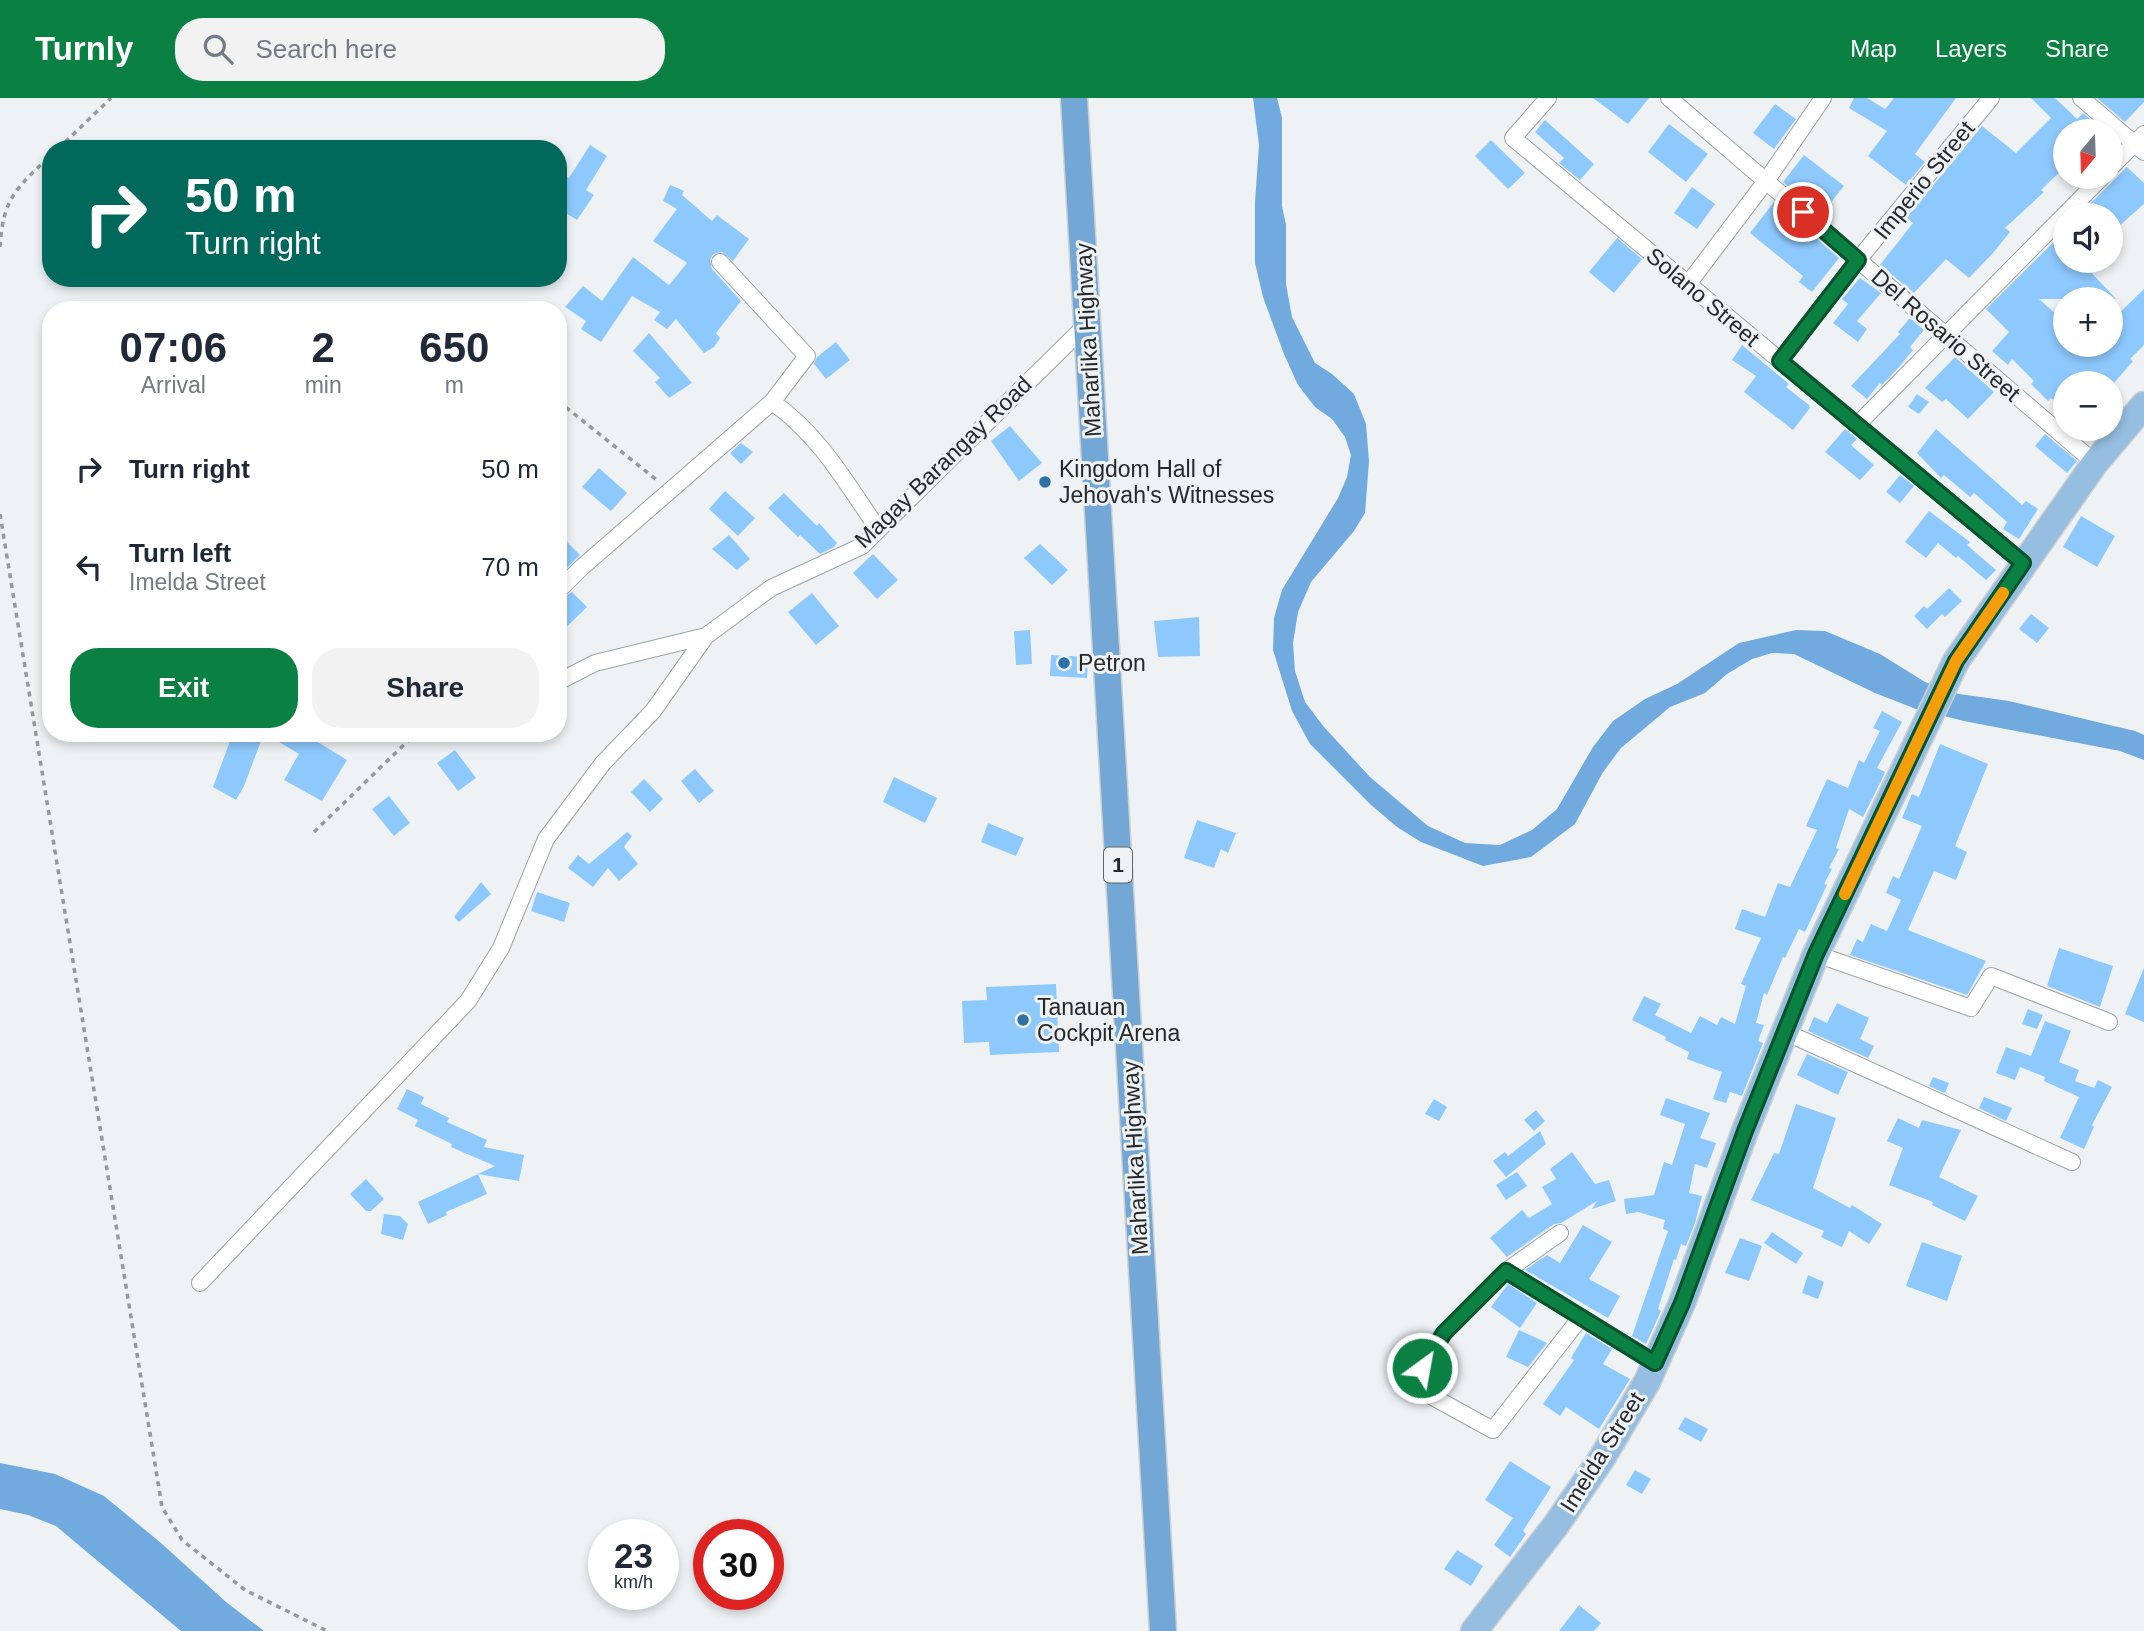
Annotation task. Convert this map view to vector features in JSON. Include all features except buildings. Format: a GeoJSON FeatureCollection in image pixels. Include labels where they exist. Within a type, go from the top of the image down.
{"type":"FeatureCollection","features":[{"type":"Feature","properties":{"kind":"highway","name":"Maharlika Highway"},"geometry":{"type":"LineString","coordinates":[[1074,98],[1163,1631]]}},
{"type":"Feature","properties":{"kind":"main road","name":"Imelda Street"},"geometry":{"type":"LineString","coordinates":[[1474,1631],[1556,1525],[1602,1458],[1647,1382],[1682,1303],[1745,1131],[1816,954],[1956,661],[2095,463],[2144,405]]}},
{"type":"Feature","properties":{"kind":"street","name":"Solano Street"},"geometry":{"type":"LineString","coordinates":[[1548,98],[1513,138],[2023,563]]}},
{"type":"Feature","properties":{"kind":"street","name":"Del Rosario Street"},"geometry":{"type":"LineString","coordinates":[[1669,98],[2095,463]]}},
{"type":"Feature","properties":{"kind":"street"},"geometry":{"type":"LineString","coordinates":[[1688,284],[1766,181],[1824,98]]}},
{"type":"Feature","properties":{"kind":"street","name":"Imperio Street"},"geometry":{"type":"LineString","coordinates":[[1780,361],[1990,98]]}},
{"type":"Feature","properties":{"kind":"street"},"geometry":{"type":"LineString","coordinates":[[2081,98],[2141,143],[2123,158]]}},
{"type":"Feature","properties":{"kind":"street"},"geometry":{"type":"LineString","coordinates":[[1857,425],[2090,189]]}},
{"type":"Feature","properties":{"kind":"street"},"geometry":{"type":"LineString","coordinates":[[567,582],[772,402],[807,356],[720,262]]}},
{"type":"Feature","properties":{"kind":"street","name":"Magay Barangay Road"},"geometry":{"type":"LineString","coordinates":[[567,677],[594,663],[706,636],[771,588],[862,546],[1087,324]]}},
{"type":"Feature","properties":{"kind":"street"},"geometry":{"type":"LineString","coordinates":[[772,402],[791,415],[830,458],[878,529]]}},
{"type":"Feature","properties":{"kind":"street"},"geometry":{"type":"LineString","coordinates":[[200,1283],[468,1001],[501,948],[546,839],[603,763],[653,711],[706,636]]}},
{"type":"Feature","properties":{"kind":"street"},"geometry":{"type":"LineString","coordinates":[[1816,954],[1971,1008],[1991,976],[2109,1022]]}},
{"type":"Feature","properties":{"kind":"street"},"geometry":{"type":"LineString","coordinates":[[1784,1032],[2071,1162]]}},
{"type":"Feature","properties":{"kind":"street"},"geometry":{"type":"LineString","coordinates":[[1560,1233],[1506,1271],[1444,1333],[1411,1385],[1493,1430],[1581,1317]]}},
{"type":"Feature","properties":{"kind":"street"},"geometry":{"type":"LineString","coordinates":[[1506,1271],[1655,1363]]}},
{"type":"Feature","properties":{"kind":"path"},"geometry":{"type":"LineString","coordinates":[[67,140],[111,98]]}},
{"type":"Feature","properties":{"kind":"path"},"geometry":{"type":"LineString","coordinates":[[0,247],[1,224],[16,188],[42,163]]}},
{"type":"Feature","properties":{"kind":"path"},"geometry":{"type":"LineString","coordinates":[[567,408],[670,491]]}},
{"type":"Feature","properties":{"kind":"path"},"geometry":{"type":"LineString","coordinates":[[0,514],[162,1507],[182,1540],[245,1590],[327,1631]]}},
{"type":"Feature","properties":{"kind":"path"},"geometry":{"type":"LineString","coordinates":[[314,832],[406,742]]}},
{"type":"Feature","properties":{"kind":"water"},"geometry":{"type":"Polygon","coordinates":[[[1253,98],[1277,98],[1282,118],[1282,206],[1286,225],[1286,284],[1292,317],[1315,363],[1354,394],[1366,424],[1369,461],[1365,513],[1354,531],[1311,582],[1298,612],[1293,643],[1295,671],[1305,702],[1324,727],[1370,777],[1428,826],[1465,843],[1500,845],[1532,830],[1557,809],[1593,747],[1613,721],[1645,699],[1677,684],[1739,643],[1796,630],[1825,631],[1880,654],[1925,682],[1959,694],[2009,701],[2135,731],[2144,735],[2144,760],[2120,751],[1916,709],[1875,693],[1794,654],[1772,653],[1752,659],[1727,674],[1705,693],[1670,707],[1621,748],[1603,772],[1575,824],[1531,857],[1483,866],[1421,842],[1397,827],[1310,744],[1292,711],[1273,650],[1274,618],[1282,590],[1338,498],[1347,477],[1351,455],[1345,437],[1332,419],[1315,407],[1298,385],[1263,297],[1255,263],[1259,145],[1253,98]]]}},
{"type":"Feature","properties":{"kind":"water"},"geometry":{"type":"Polygon","coordinates":[[[0,1463],[55,1474],[104,1496],[226,1602],[264,1631],[181,1631],[56,1526],[28,1515],[0,1509],[0,1463]]]}},
{"type":"Feature","properties":{"kind":"slow traffic"},"geometry":{"type":"LineString","coordinates":[[1845,894],[1956,661],[2003,593]]}},
{"type":"Feature","properties":{"kind":"place","name":"Kingdom Hall of Jehovah's Witnesses"},"geometry":{"type":"Point","coordinates":[1045,482]}},
{"type":"Feature","properties":{"kind":"place","name":"Petron"},"geometry":{"type":"Point","coordinates":[1064,663]}},
{"type":"Feature","properties":{"kind":"place","name":"Tanauan Cockpit Arena"},"geometry":{"type":"Point","coordinates":[1023,1020]}},
{"type":"Feature","properties":{"kind":"route"},"geometry":{"type":"LineString","coordinates":[[1422,1368],[1444,1333],[1506,1271],[1655,1363],[1682,1303],[1745,1131],[1816,954],[1956,661],[2023,563],[1780,361],[1858,260],[1803,212]]}}]}
